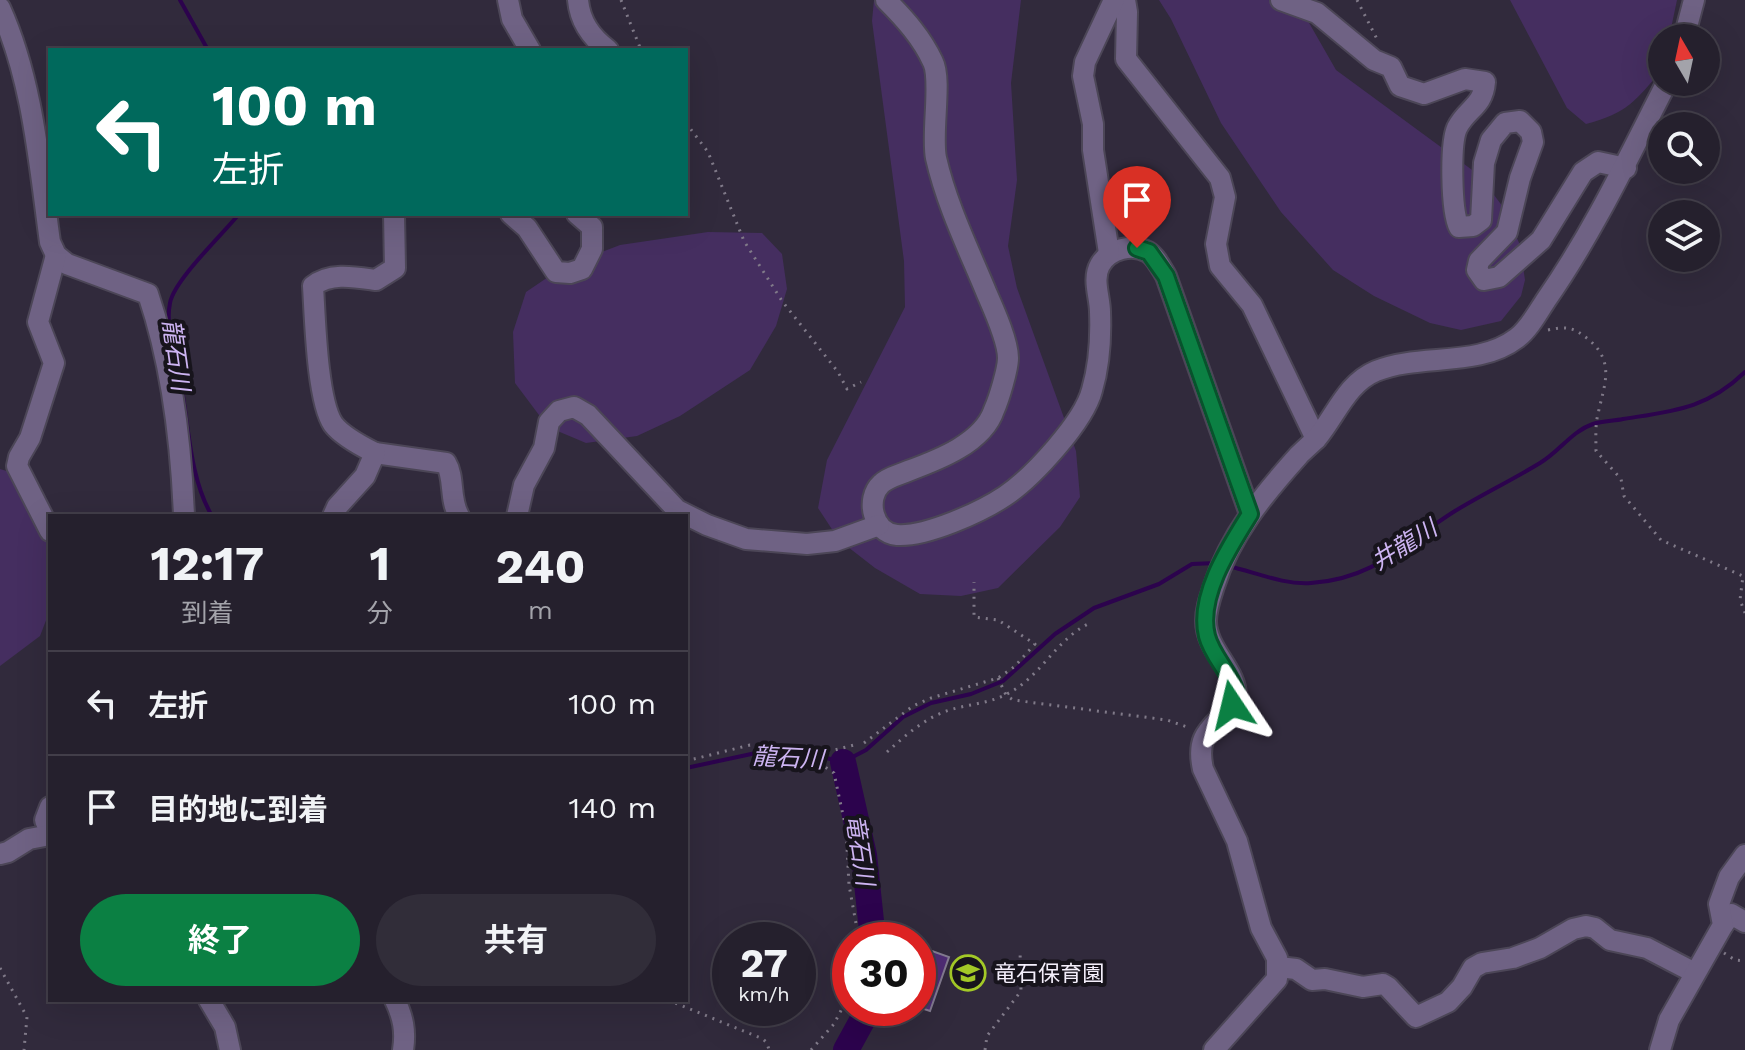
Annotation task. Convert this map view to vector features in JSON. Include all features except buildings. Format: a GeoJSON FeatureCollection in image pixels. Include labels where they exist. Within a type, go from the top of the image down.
{"type":"FeatureCollection","features":[{"type":"Feature","properties":{"kind":"street"},"geometry":{"type":"LineString","coordinates":[[508,0],[512,19],[529,48]]}},
{"type":"Feature","properties":{"kind":"street"},"geometry":{"type":"LineString","coordinates":[[578,0],[579,13],[592,38],[605,48]]}},
{"type":"Feature","properties":{"kind":"street"},"geometry":{"type":"LineString","coordinates":[[886,0],[911,24],[935,66],[935,152],[943,187],[996,316],[1008,357],[989,423],[951,455],[884,481],[874,491],[872,502],[879,525],[897,535],[922,532],[966,515],[1005,496],[1053,451],[1082,416],[1092,391],[1098,353],[1098,269],[1109,253],[1123,248],[1149,252],[1166,276],[1250,514]]}},
{"type":"Feature","properties":{"kind":"street"},"geometry":{"type":"LineString","coordinates":[[1109,253],[1093,150],[1093,124],[1083,76],[1085,62],[1114,0]]}},
{"type":"Feature","properties":{"kind":"street"},"geometry":{"type":"LineString","coordinates":[[1125,0],[1126,59],[1220,178],[1225,197],[1216,244],[1220,266],[1252,305],[1316,439]]}},
{"type":"Feature","properties":{"kind":"street"},"geometry":{"type":"LineString","coordinates":[[1281,0],[1317,13],[1374,60],[1391,67],[1400,86],[1424,94],[1465,79],[1485,82],[1484,96],[1457,129],[1452,187],[1454,217],[1459,227],[1473,226],[1481,220],[1484,163],[1491,140],[1505,123],[1520,121],[1531,132],[1533,142],[1520,178],[1507,232],[1479,261],[1477,270],[1484,280],[1499,277],[1541,240],[1583,172],[1598,162],[1626,168]]}},
{"type":"Feature","properties":{"kind":"street"},"geometry":{"type":"LineString","coordinates":[[1688,24],[1694,0]]}},
{"type":"Feature","properties":{"kind":"street"},"geometry":{"type":"LineString","coordinates":[[0,8],[14,38],[28,90],[50,242],[56,255],[67,264],[148,294],[161,333],[173,398],[184,514]]}},
{"type":"Feature","properties":{"kind":"street"},"geometry":{"type":"LineString","coordinates":[[1214,1050],[1277,979],[1279,967],[1261,928],[1237,841],[1200,757],[1204,736],[1236,699],[1233,682],[1208,639],[1206,624],[1207,608],[1221,563],[1250,514],[1316,439],[1354,386],[1372,373],[1405,363],[1484,353],[1504,347],[1520,336],[1562,277],[1626,168],[1660,96]]}},
{"type":"Feature","properties":{"kind":"street"},"geometry":{"type":"LineString","coordinates":[[394,216],[395,268],[376,280],[323,278],[313,286],[325,407],[334,425],[375,453],[442,460],[446,463],[450,469],[458,514]]}},
{"type":"Feature","properties":{"kind":"street"},"geometry":{"type":"LineString","coordinates":[[513,216],[527,228],[556,272],[570,273],[582,269],[592,249],[592,227],[579,216]]}},
{"type":"Feature","properties":{"kind":"street"},"geometry":{"type":"LineString","coordinates":[[48,527],[17,466],[30,438],[54,363],[38,322],[56,255]]}},
{"type":"Feature","properties":{"kind":"street"},"geometry":{"type":"LineString","coordinates":[[517,514],[519,497],[544,448],[549,422],[559,411],[574,407],[588,415],[677,510],[685,514]]}},
{"type":"Feature","properties":{"kind":"street"},"geometry":{"type":"LineString","coordinates":[[334,514],[365,476],[375,453]]}},
{"type":"Feature","properties":{"kind":"street"},"geometry":{"type":"LineString","coordinates":[[688,516],[746,539],[807,544],[835,541],[879,525]]}},
{"type":"Feature","properties":{"kind":"street"},"geometry":{"type":"LineString","coordinates":[[0,854],[29,839],[48,834]]}},
{"type":"Feature","properties":{"kind":"street"},"geometry":{"type":"LineString","coordinates":[[1723,925],[1719,904],[1729,877],[1745,855]]}},
{"type":"Feature","properties":{"kind":"street"},"geometry":{"type":"LineString","coordinates":[[1660,1050],[1669,1020],[1723,925],[1731,914],[1745,922]]}},
{"type":"Feature","properties":{"kind":"street"},"geometry":{"type":"LineString","coordinates":[[1279,967],[1296,969],[1312,980],[1325,979],[1363,987],[1383,984],[1416,1017],[1448,1002],[1473,968],[1482,963],[1513,958],[1540,948],[1573,929],[1586,926],[1595,928],[1610,940],[1647,948],[1695,973]]}},
{"type":"Feature","properties":{"kind":"street"},"geometry":{"type":"LineString","coordinates":[[210,1002],[225,1027],[230,1050]]}},
{"type":"Feature","properties":{"kind":"street"},"geometry":{"type":"LineString","coordinates":[[396,1002],[402,1014],[403,1050]]}},
{"type":"Feature","properties":{"kind":"path"},"geometry":{"type":"LineString","coordinates":[[621,0],[640,48]]}},
{"type":"Feature","properties":{"kind":"path"},"geometry":{"type":"LineString","coordinates":[[1357,0],[1377,40]]}},
{"type":"Feature","properties":{"kind":"path"},"geometry":{"type":"LineString","coordinates":[[688,126],[708,152],[744,241],[782,301],[838,372],[847,389],[861,382]]}},
{"type":"Feature","properties":{"kind":"path"},"geometry":{"type":"LineString","coordinates":[[1520,336],[1566,326],[1575,328],[1597,346],[1603,359],[1606,389],[1597,415],[1596,451],[1621,479],[1624,496],[1661,540],[1743,576],[1740,600],[1745,613]]}},
{"type":"Feature","properties":{"kind":"path"},"geometry":{"type":"LineString","coordinates":[[864,743],[913,706],[931,698],[999,680],[1035,644],[998,620],[974,617],[974,582]]}},
{"type":"Feature","properties":{"kind":"path"},"geometry":{"type":"LineString","coordinates":[[887,752],[910,731],[931,718],[950,709],[1005,693],[1028,680],[1069,635],[1090,623]]}},
{"type":"Feature","properties":{"kind":"path"},"geometry":{"type":"LineString","coordinates":[[999,680],[1005,693],[1013,700],[1167,720],[1183,724],[1204,736]]}},
{"type":"Feature","properties":{"kind":"path"},"geometry":{"type":"LineString","coordinates":[[688,760],[750,745],[831,751],[854,745]]}},
{"type":"Feature","properties":{"kind":"path"},"geometry":{"type":"LineString","coordinates":[[762,763],[825,767],[834,773],[846,829],[849,885],[856,922]]}},
{"type":"Feature","properties":{"kind":"path"},"geometry":{"type":"LineString","coordinates":[[985,1050],[987,1036],[1021,991],[1020,950]]}},
{"type":"Feature","properties":{"kind":"path"},"geometry":{"type":"LineString","coordinates":[[0,968],[27,1017],[24,1050]]}},
{"type":"Feature","properties":{"kind":"path"},"geometry":{"type":"LineString","coordinates":[[673,1002],[763,1039],[769,1050]]}},
{"type":"Feature","properties":{"kind":"path"},"geometry":{"type":"LineString","coordinates":[[811,1050],[832,1026]]}},
{"type":"Feature","properties":{"kind":"shaded area"},"geometry":{"type":"Polygon","coordinates":[[[874,0],[1021,0],[1011,83],[1017,180],[1008,246],[1017,288],[1076,451],[1080,497],[1060,527],[998,588],[961,596],[920,594],[875,568],[839,540],[818,508],[827,460],[905,307],[904,261],[872,21],[874,0]]]}},
{"type":"Feature","properties":{"kind":"shaded area"},"geometry":{"type":"Polygon","coordinates":[[[1159,0],[1296,0],[1336,70],[1479,175],[1503,207],[1520,245],[1525,280],[1521,296],[1501,321],[1461,330],[1430,323],[1374,296],[1333,270],[1281,212],[1221,123],[1159,0]]]}},
{"type":"Feature","properties":{"kind":"shaded area"},"geometry":{"type":"Polygon","coordinates":[[[1510,0],[1677,0],[1672,24],[1648,24],[1648,86],[1645,90],[1621,110],[1586,124],[1567,108],[1510,0]]]}},
{"type":"Feature","properties":{"kind":"shaded area"},"geometry":{"type":"Polygon","coordinates":[[[708,232],[762,233],[782,254],[787,289],[776,326],[750,370],[680,416],[637,436],[586,443],[548,427],[515,383],[513,332],[526,292],[563,267],[620,245],[708,232]]]}},
{"type":"Feature","properties":{"kind":"shaded area"},"geometry":{"type":"Polygon","coordinates":[[[0,469],[26,477],[48,514],[48,615],[40,636],[0,666],[0,469]]]}},
{"type":"Feature","properties":{"kind":"waterway","name":"龍石川"},"geometry":{"type":"LineString","coordinates":[[180,0],[207,48]]}},
{"type":"Feature","properties":{"kind":"waterway","name":"龍石川"},"geometry":{"type":"LineString","coordinates":[[173,346],[169,314],[173,293],[189,270],[237,216]]}},
{"type":"Feature","properties":{"kind":"waterway","name":"井龍川"},"geometry":{"type":"LineString","coordinates":[[1228,566],[1301,583],[1334,580],[1354,574],[1389,557],[1455,511],[1540,463],[1585,427],[1703,401],[1745,372]]}},
{"type":"Feature","properties":{"kind":"waterway","name":"龍石川"},"geometry":{"type":"LineString","coordinates":[[179,374],[198,483],[211,514]]}},
{"type":"Feature","properties":{"kind":"waterway","name":"井龍川"},"geometry":{"type":"LineString","coordinates":[[688,768],[756,753],[818,756],[843,762],[866,750],[903,717],[931,703],[971,694],[1003,681],[1055,634],[1094,608],[1159,584],[1192,564],[1216,563]]}},
{"type":"Feature","properties":{"kind":"waterway","name":"竜石川"},"geometry":{"type":"LineString","coordinates":[[843,762],[864,855],[871,922]]}},
{"type":"Feature","properties":{"kind":"waterway","name":"竜石川"},"geometry":{"type":"LineString","coordinates":[[846,1050],[859,1026]]}},
{"type":"Feature","properties":{"kind":"place","name":"竜石保育園"},"geometry":{"type":"Point","coordinates":[968,973]}},
{"type":"Feature","properties":{"kind":"route"},"geometry":{"type":"LineString","coordinates":[[1137,248],[1149,252],[1166,276],[1250,514],[1223,557],[1207,608],[1208,639],[1236,692],[1232,705]]}}]}
